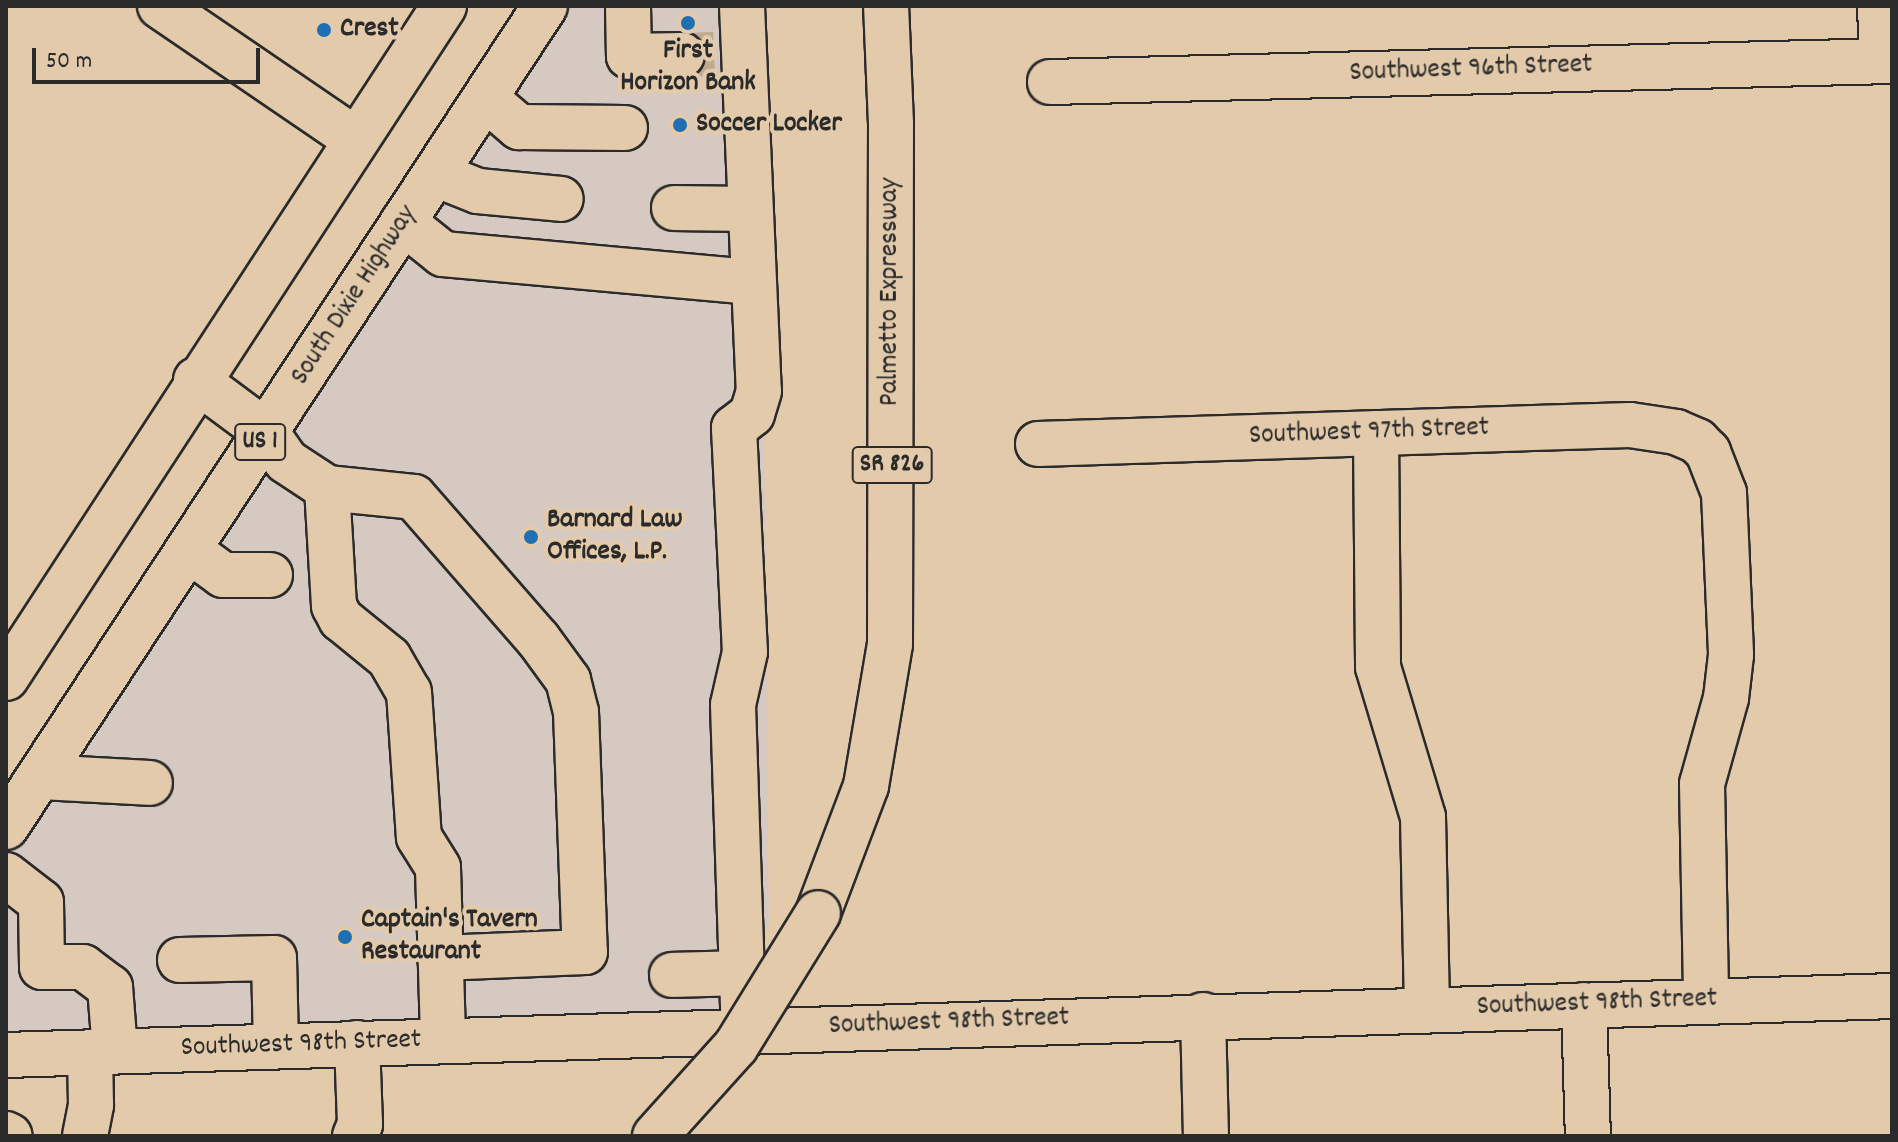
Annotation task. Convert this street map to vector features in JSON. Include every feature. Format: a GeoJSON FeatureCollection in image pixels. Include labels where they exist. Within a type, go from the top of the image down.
{"type":"FeatureCollection","features":[{"type":"Feature","properties":{"kind":"main road"},"geometry":{"type":"LineString","coordinates":[[160,6],[355,139]]}},
{"type":"Feature","properties":{"kind":"main road"},"geometry":{"type":"LineString","coordinates":[[6,678],[196,380],[444,6]]}},
{"type":"Feature","properties":{"kind":"main road","name":"South Dixie Highway"},"geometry":{"type":"LineString","coordinates":[[6,827],[545,6]]}},
{"type":"Feature","properties":{"kind":"main road"},"geometry":{"type":"LineString","coordinates":[[628,6],[629,56],[713,54]]}},
{"type":"Feature","properties":{"kind":"main road"},"geometry":{"type":"LineString","coordinates":[[742,6],[713,54],[748,209],[757,404],[734,428],[745,652],[733,705],[744,1030]]}},
{"type":"Feature","properties":{"kind":"main road","name":"Palmetto Expressway"},"geometry":{"type":"LineString","coordinates":[[655,1136],[736,1046],[818,913],[866,786],[890,644],[891,124],[886,6]]}},
{"type":"Feature","properties":{"kind":"main road"},"geometry":{"type":"LineString","coordinates":[[1880,6],[1887,61]]}},
{"type":"Feature","properties":{"kind":"main road","name":"Southwest 96th Street"},"geometry":{"type":"LineString","coordinates":[[1050,82],[1887,61]]}},
{"type":"Feature","properties":{"kind":"main road"},"geometry":{"type":"LineString","coordinates":[[485,98],[519,127],[625,128]]}},
{"type":"Feature","properties":{"kind":"main road"},"geometry":{"type":"LineString","coordinates":[[435,174],[478,191],[561,199]]}},
{"type":"Feature","properties":{"kind":"main road"},"geometry":{"type":"LineString","coordinates":[[674,208],[748,209]]}},
{"type":"Feature","properties":{"kind":"main road"},"geometry":{"type":"LineString","coordinates":[[403,222],[443,254],[750,282]]}},
{"type":"Feature","properties":{"kind":"main road"},"geometry":{"type":"LineString","coordinates":[[196,380],[266,432],[286,461],[327,488],[414,497],[538,639],[568,680],[576,712],[585,952],[440,958]]}},
{"type":"Feature","properties":{"kind":"main road","name":"Southwest 97th Street"},"geometry":{"type":"LineString","coordinates":[[1038,444],[1630,425],[1676,432],[1697,441],[1713,462],[1724,493],[1731,655],[1702,794],[1706,1002]]}},
{"type":"Feature","properties":{"kind":"main road"},"geometry":{"type":"LineString","coordinates":[[1376,433],[1378,667],[1423,817],[1427,1009]]}},
{"type":"Feature","properties":{"kind":"main road"},"geometry":{"type":"LineString","coordinates":[[327,488],[334,606],[341,619],[389,658],[409,692],[417,826],[438,868],[443,1041]]}},
{"type":"Feature","properties":{"kind":"main road"},"geometry":{"type":"LineString","coordinates":[[189,550],[223,575],[270,575]]}},
{"type":"Feature","properties":{"kind":"main road"},"geometry":{"type":"LineString","coordinates":[[40,777],[150,783]]}},
{"type":"Feature","properties":{"kind":"main road"},"geometry":{"type":"LineString","coordinates":[[6,875],[41,902],[42,967],[83,967],[110,987],[102,1052],[85,1136]]}},
{"type":"Feature","properties":{"kind":"main road"},"geometry":{"type":"LineString","coordinates":[[180,960],[274,958],[276,1046]]}},
{"type":"Feature","properties":{"kind":"main road"},"geometry":{"type":"LineString","coordinates":[[672,975],[742,973]]}},
{"type":"Feature","properties":{"kind":"main road","name":"Southwest 98th Street"},"geometry":{"type":"LineString","coordinates":[[6,1055],[1203,1015],[1892,996]]}},
{"type":"Feature","properties":{"kind":"main road"},"geometry":{"type":"LineString","coordinates":[[1584,1005],[1588,1136]]}},
{"type":"Feature","properties":{"kind":"main road"},"geometry":{"type":"LineString","coordinates":[[1203,1015],[1206,1136]]}},
{"type":"Feature","properties":{"kind":"main road"},"geometry":{"type":"LineString","coordinates":[[355,1136],[360,1124],[357,1043]]}},
{"type":"Feature","properties":{"kind":"shaded area"},"geometry":{"type":"Polygon","coordinates":[[[571,6],[760,6],[769,924],[715,1013],[6,1031],[6,859],[571,6]]]}},
{"type":"Feature","properties":{"kind":"tunnel"},"geometry":{"type":"LineString","coordinates":[[682,55],[714,54]]}},
{"type":"Feature","properties":{"kind":"place","name":"First Horizon Bank"},"geometry":{"type":"Point","coordinates":[688,23]}},
{"type":"Feature","properties":{"kind":"place","name":"Crest"},"geometry":{"type":"Point","coordinates":[324,30]}},
{"type":"Feature","properties":{"kind":"place","name":"Soccer Locker"},"geometry":{"type":"Point","coordinates":[680,125]}},
{"type":"Feature","properties":{"kind":"place","name":"Barnard Law Offices, L.P."},"geometry":{"type":"Point","coordinates":[531,537]}},
{"type":"Feature","properties":{"kind":"place","name":"Captain's Tavern Restaurant"},"geometry":{"type":"Point","coordinates":[345,937]}}]}
